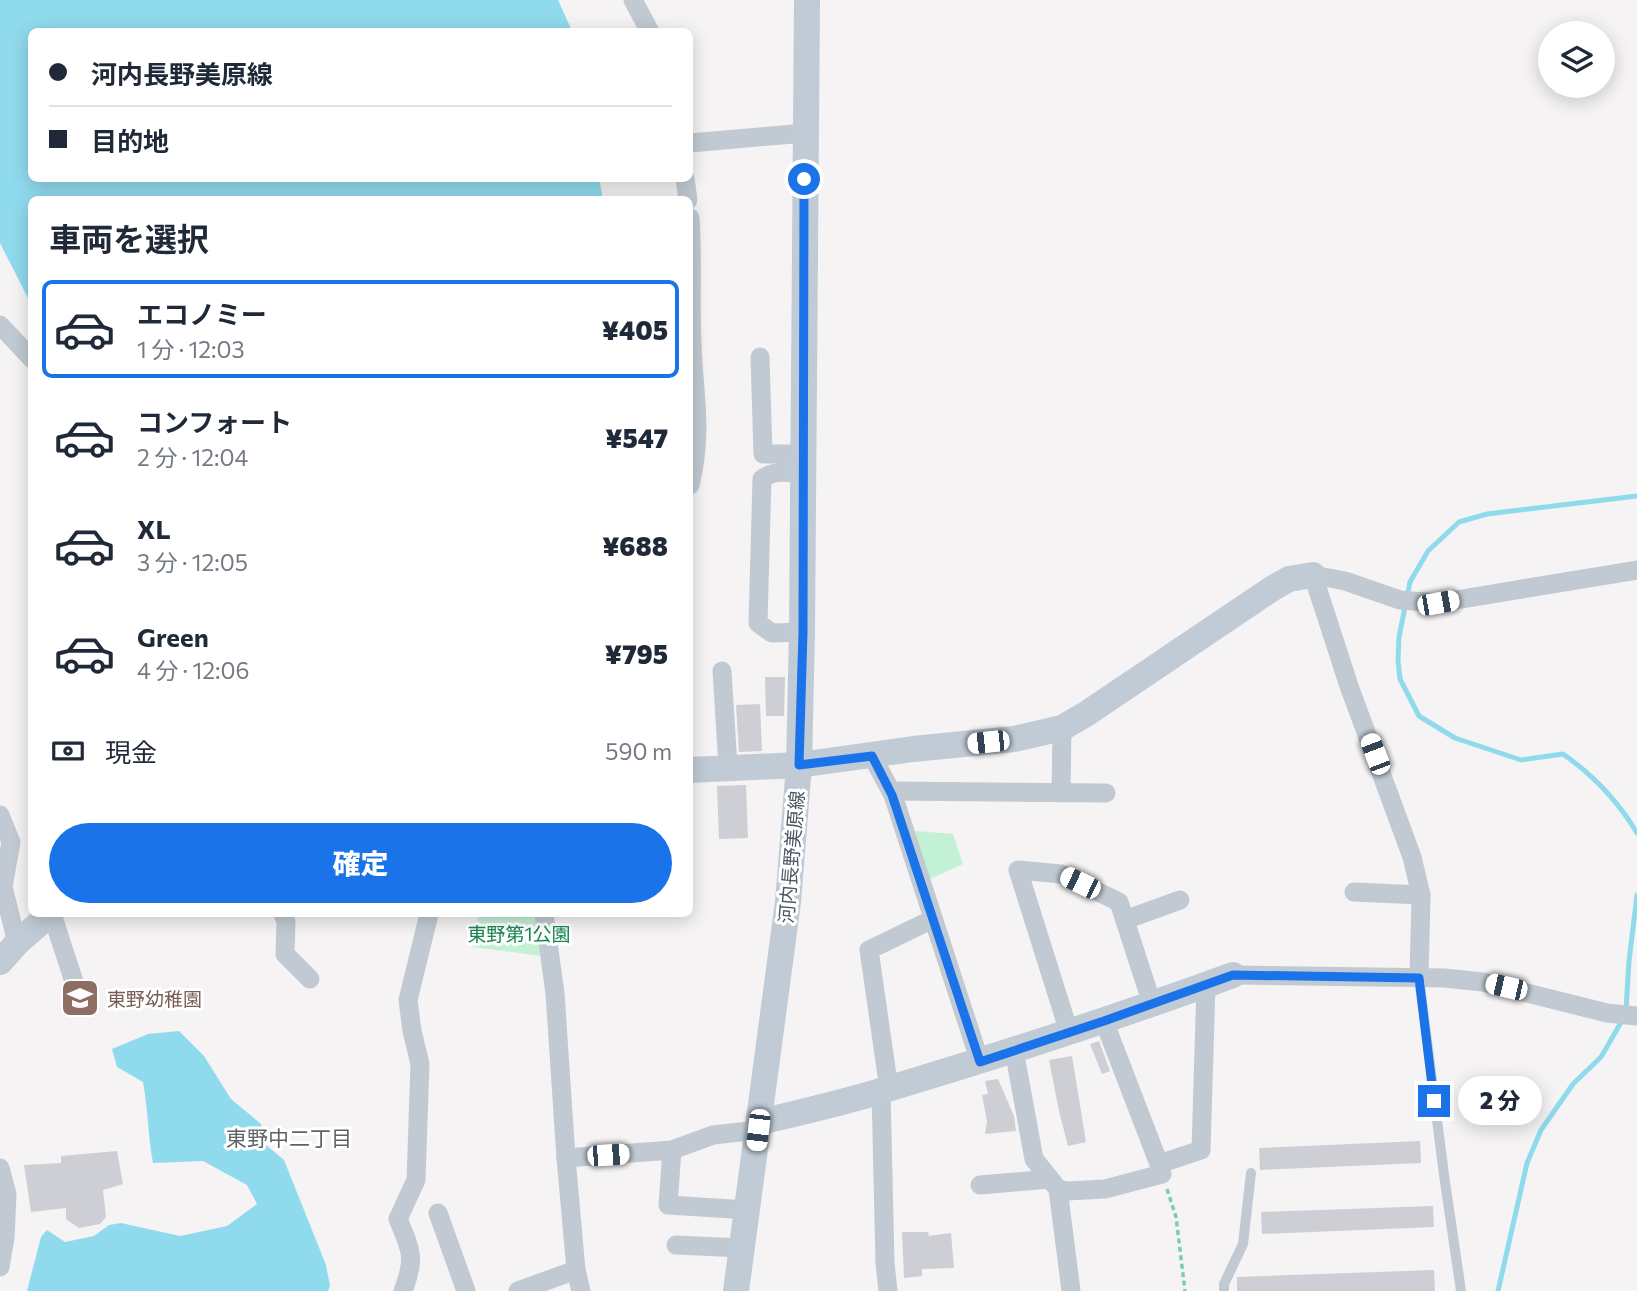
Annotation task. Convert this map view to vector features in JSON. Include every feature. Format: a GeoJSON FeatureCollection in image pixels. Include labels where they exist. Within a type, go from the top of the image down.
{"type":"FeatureCollection","features":[{"type":"Feature","properties":{"kind":"main road","name":"河内長野美原線"},"geometry":{"type":"LineString","coordinates":[[736,1291],[788,902],[799,765],[803,632],[807,0]]}},
{"type":"Feature","properties":{"kind":"main road"},"geometry":{"type":"LineString","coordinates":[[693,770],[799,765],[913,749],[1014,739],[1062,728],[1273,588],[1289,579],[1313,575]]}},
{"type":"Feature","properties":{"kind":"main road"},"geometry":{"type":"LineString","coordinates":[[8,952],[48,917]]}},
{"type":"Feature","properties":{"kind":"main road"},"geometry":{"type":"LineString","coordinates":[[759,1126],[980,1062],[1233,975]]}},
{"type":"Feature","properties":{"kind":"street"},"geometry":{"type":"LineString","coordinates":[[633,0],[648,28]]}},
{"type":"Feature","properties":{"kind":"street"},"geometry":{"type":"LineString","coordinates":[[693,143],[805,133]]}},
{"type":"Feature","properties":{"kind":"street"},"geometry":{"type":"LineString","coordinates":[[0,325],[28,355]]}},
{"type":"Feature","properties":{"kind":"street"},"geometry":{"type":"LineString","coordinates":[[693,356],[698,418],[693,471]]}},
{"type":"Feature","properties":{"kind":"street"},"geometry":{"type":"LineString","coordinates":[[760,356],[763,454],[803,463]]}},
{"type":"Feature","properties":{"kind":"street"},"geometry":{"type":"LineString","coordinates":[[803,463],[769,474],[762,479],[758,623],[772,632],[803,632]]}},
{"type":"Feature","properties":{"kind":"street"},"geometry":{"type":"LineString","coordinates":[[1419,978],[1421,895],[1412,857],[1349,686],[1313,575],[1345,581],[1399,600],[1438,603],[1637,570]]}},
{"type":"Feature","properties":{"kind":"street"},"geometry":{"type":"LineString","coordinates":[[722,671],[728,767]]}},
{"type":"Feature","properties":{"kind":"street"},"geometry":{"type":"LineString","coordinates":[[1061,793],[1062,728]]}},
{"type":"Feature","properties":{"kind":"street"},"geometry":{"type":"LineString","coordinates":[[872,756],[891,791],[980,1062]]}},
{"type":"Feature","properties":{"kind":"street"},"geometry":{"type":"LineString","coordinates":[[891,791],[1107,793]]}},
{"type":"Feature","properties":{"kind":"street"},"geometry":{"type":"LineString","coordinates":[[0,815],[11,842],[3,887],[8,952]]}},
{"type":"Feature","properties":{"kind":"street"},"geometry":{"type":"LineString","coordinates":[[1069,1032],[1018,870],[1060,874],[1119,902],[1152,1004]]}},
{"type":"Feature","properties":{"kind":"street"},"geometry":{"type":"LineString","coordinates":[[1354,892],[1421,895]]}},
{"type":"Feature","properties":{"kind":"street"},"geometry":{"type":"LineString","coordinates":[[1125,920],[1180,900]]}},
{"type":"Feature","properties":{"kind":"street"},"geometry":{"type":"LineString","coordinates":[[52,917],[78,993]]}},
{"type":"Feature","properties":{"kind":"street"},"geometry":{"type":"LineString","coordinates":[[402,1291],[410,1274],[412,1252],[398,1219],[416,1180],[420,1064],[408,1000],[428,917]]}},
{"type":"Feature","properties":{"kind":"street"},"geometry":{"type":"LineString","coordinates":[[544,917],[555,993],[566,1158],[576,1270],[581,1291]]}},
{"type":"Feature","properties":{"kind":"street"},"geometry":{"type":"LineString","coordinates":[[888,1291],[885,1090],[869,950],[933,919]]}},
{"type":"Feature","properties":{"kind":"street"},"geometry":{"type":"LineString","coordinates":[[291,925],[285,954],[310,979]]}},
{"type":"Feature","properties":{"kind":"street"},"geometry":{"type":"LineString","coordinates":[[1233,975],[1419,978],[1483,982],[1607,1013],[1637,1016]]}},
{"type":"Feature","properties":{"kind":"street"},"geometry":{"type":"LineString","coordinates":[[1104,1021],[1159,1164],[1201,1150],[1206,985]]}},
{"type":"Feature","properties":{"kind":"street"},"geometry":{"type":"LineString","coordinates":[[1014,1050],[1034,1159],[1054,1184],[1067,1191],[1105,1189],[1162,1174]]}},
{"type":"Feature","properties":{"kind":"street"},"geometry":{"type":"LineString","coordinates":[[566,1158],[672,1150],[713,1135],[759,1126]]}},
{"type":"Feature","properties":{"kind":"street"},"geometry":{"type":"LineString","coordinates":[[672,1150],[668,1205],[748,1210]]}},
{"type":"Feature","properties":{"kind":"street"},"geometry":{"type":"LineString","coordinates":[[0,1168],[7,1194],[5,1238],[0,1267]]}},
{"type":"Feature","properties":{"kind":"street"},"geometry":{"type":"LineString","coordinates":[[980,1185],[1054,1184]]}},
{"type":"Feature","properties":{"kind":"street"},"geometry":{"type":"LineString","coordinates":[[1054,1184],[1071,1291]]}},
{"type":"Feature","properties":{"kind":"street"},"geometry":{"type":"LineString","coordinates":[[438,1213],[466,1291]]}},
{"type":"Feature","properties":{"kind":"street"},"geometry":{"type":"LineString","coordinates":[[676,1245],[742,1248]]}},
{"type":"Feature","properties":{"kind":"street"},"geometry":{"type":"LineString","coordinates":[[517,1291],[576,1270]]}},
{"type":"Feature","properties":{"kind":"lane"},"geometry":{"type":"LineString","coordinates":[[1419,978],[1461,1291]]}},
{"type":"Feature","properties":{"kind":"lane"},"geometry":{"type":"LineString","coordinates":[[1224,1291],[1224,1284],[1243,1244],[1251,1173]]}},
{"type":"Feature","properties":{"kind":"path"},"geometry":{"type":"LineString","coordinates":[[1162,1174],[1177,1217],[1185,1291]]}},
{"type":"Feature","properties":{"kind":"green space"},"geometry":{"type":"Polygon","coordinates":[[[904,830],[953,834],[963,864],[930,879],[904,830]]]}},
{"type":"Feature","properties":{"kind":"green space","name":"東野第1公園"},"geometry":{"type":"Polygon","coordinates":[[[478,917],[536,917],[542,956],[473,947],[478,917]]]}},
{"type":"Feature","properties":{"kind":"water"},"geometry":{"type":"Polygon","coordinates":[[[0,0],[558,0],[571,28],[28,28],[28,182],[600,182],[602,196],[28,196],[28,298],[0,243],[0,0]]]}},
{"type":"Feature","properties":{"kind":"water"},"geometry":{"type":"Polygon","coordinates":[[[179,1031],[204,1056],[231,1099],[261,1124],[266,1145],[284,1160],[326,1265],[330,1286],[328,1291],[27,1291],[41,1237],[47,1230],[65,1242],[94,1236],[109,1225],[121,1223],[180,1236],[227,1226],[257,1204],[247,1185],[203,1161],[153,1163],[143,1082],[117,1067],[112,1049],[148,1034],[179,1031]]]}},
{"type":"Feature","properties":{"kind":"building"},"geometry":{"type":"Polygon","coordinates":[[[765,677],[785,677],[784,716],[766,716],[765,677]]]}},
{"type":"Feature","properties":{"kind":"building"},"geometry":{"type":"Polygon","coordinates":[[[760,704],[762,751],[739,752],[736,705],[760,704]]]}},
{"type":"Feature","properties":{"kind":"building"},"geometry":{"type":"Polygon","coordinates":[[[746,785],[748,838],[719,839],[717,786],[746,785]]]}},
{"type":"Feature","properties":{"kind":"building"},"geometry":{"type":"Polygon","coordinates":[[[1099,1041],[1110,1071],[1102,1074],[1090,1044],[1099,1041]]]}},
{"type":"Feature","properties":{"kind":"building"},"geometry":{"type":"Polygon","coordinates":[[[1072,1056],[1086,1142],[1068,1146],[1049,1060],[1072,1056]]]}},
{"type":"Feature","properties":{"kind":"building"},"geometry":{"type":"Polygon","coordinates":[[[998,1079],[1014,1116],[1016,1131],[985,1134],[987,1121],[982,1095],[988,1094],[985,1081],[998,1079]]]}},
{"type":"Feature","properties":{"kind":"building"},"geometry":{"type":"Polygon","coordinates":[[[1420,1141],[1421,1163],[1260,1170],[1259,1148],[1420,1141]]]}},
{"type":"Feature","properties":{"kind":"building"},"geometry":{"type":"Polygon","coordinates":[[[117,1151],[123,1184],[103,1190],[106,1217],[100,1224],[79,1228],[66,1219],[66,1208],[31,1212],[24,1165],[61,1163],[61,1156],[117,1151]]]}},
{"type":"Feature","properties":{"kind":"building"},"geometry":{"type":"Polygon","coordinates":[[[1433,1206],[1434,1227],[1262,1234],[1261,1212],[1433,1206]]]}},
{"type":"Feature","properties":{"kind":"building"},"geometry":{"type":"Polygon","coordinates":[[[902,1232],[928,1232],[929,1236],[951,1233],[954,1268],[922,1269],[922,1276],[904,1278],[902,1232]]]}},
{"type":"Feature","properties":{"kind":"building"},"geometry":{"type":"Polygon","coordinates":[[[1434,1270],[1435,1291],[1237,1291],[1237,1277],[1434,1270]]]}},
{"type":"Feature","properties":{"kind":"waterway"},"geometry":{"type":"LineString","coordinates":[[1637,496],[1487,514],[1459,522],[1428,551],[1410,582],[1399,637],[1398,660],[1400,679],[1419,716],[1455,738],[1521,760],[1563,754],[1604,789],[1637,833]]}},
{"type":"Feature","properties":{"kind":"waterway"},"geometry":{"type":"LineString","coordinates":[[1626,1010],[1637,895]]}},
{"type":"Feature","properties":{"kind":"waterway"},"geometry":{"type":"LineString","coordinates":[[1498,1291],[1527,1163],[1541,1130],[1573,1084],[1601,1057],[1623,1019]]}},
{"type":"Feature","properties":{"kind":"place","name":"東野幼稚園"},"geometry":{"type":"Point","coordinates":[80,998]}},
{"type":"Feature","properties":{"kind":"district","name":"東野中二丁目"},"geometry":{"type":"Point","coordinates":[289,1137]}},
{"type":"Feature","properties":{"kind":"route"},"geometry":{"type":"LineString","coordinates":[[804,179],[803,632],[799,765],[872,756],[892,795],[980,1062],[1233,975],[1419,978],[1434,1101]]}}]}
